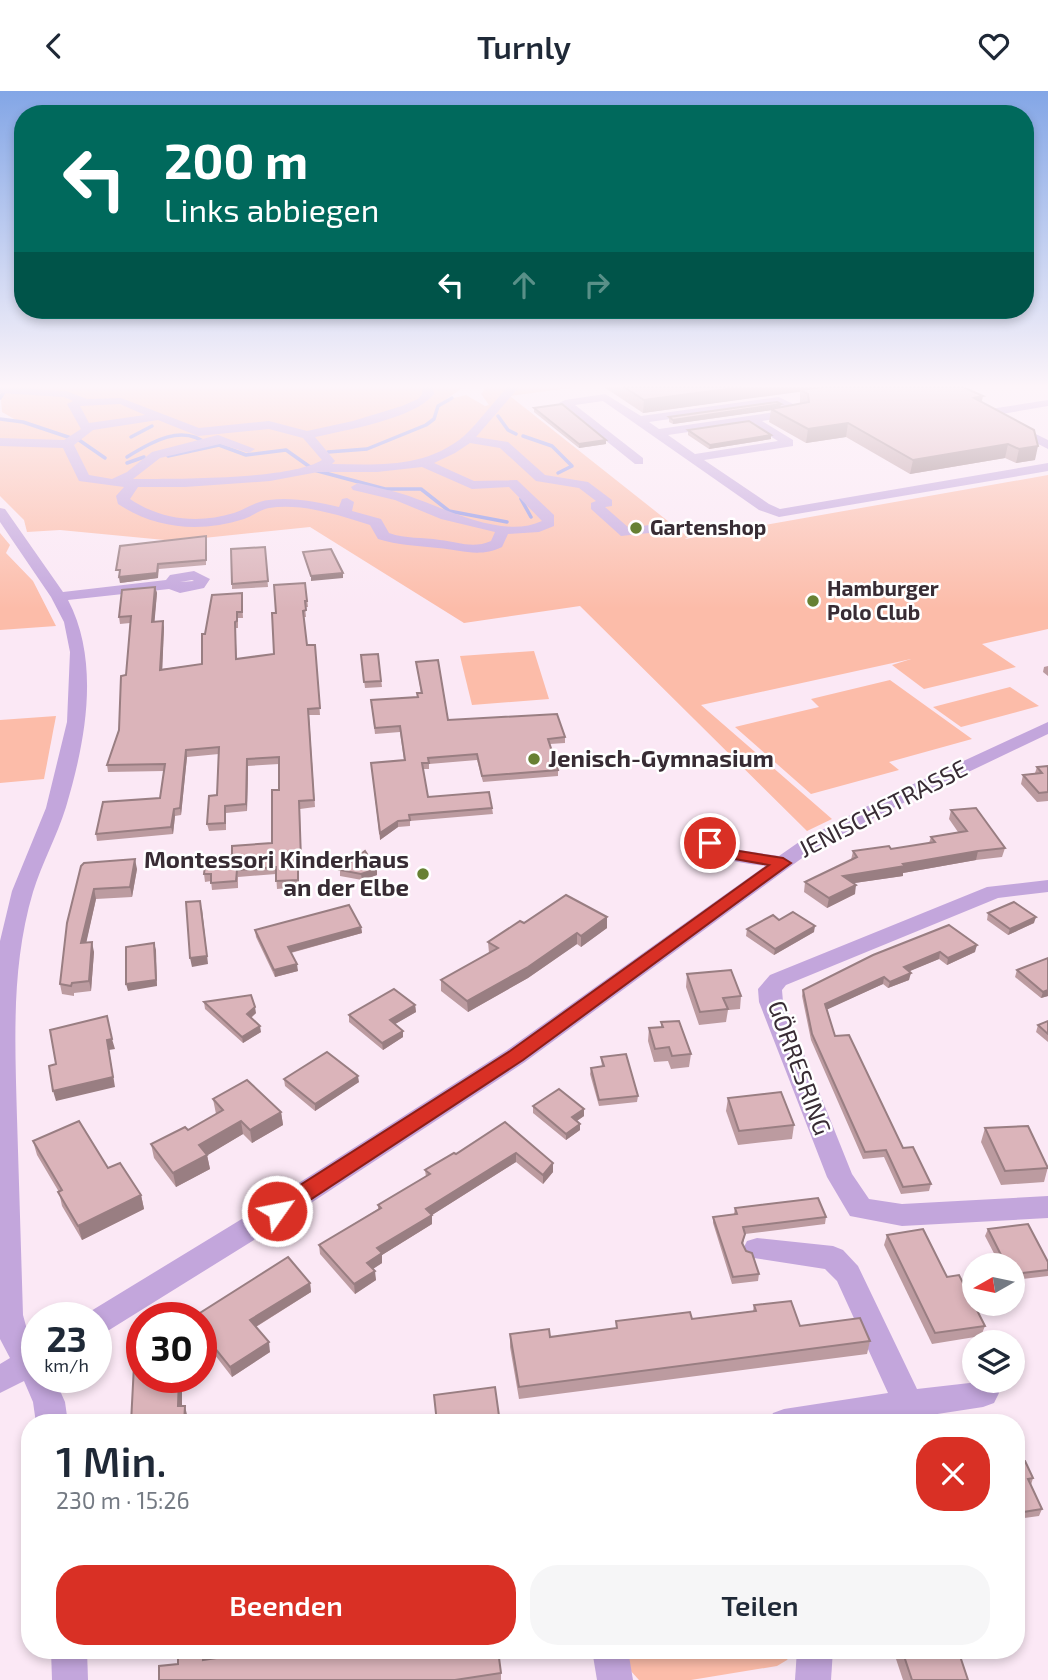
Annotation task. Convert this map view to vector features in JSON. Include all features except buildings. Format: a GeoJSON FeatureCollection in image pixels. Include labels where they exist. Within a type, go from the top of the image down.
{"type":"FeatureCollection","features":[{"type":"Feature","properties":{"kind":"street"},"geometry":{"type":"LineString","coordinates":[[76,461],[84,478],[134,484],[234,481],[323,464],[351,468],[362,481],[432,512],[469,523],[503,529],[536,529],[547,526],[550,520],[512,483]]}},
{"type":"Feature","properties":{"kind":"street"},"geometry":{"type":"LineString","coordinates":[[114,483],[132,475],[149,461]]}},
{"type":"Feature","properties":{"kind":"street"},"geometry":{"type":"LineString","coordinates":[[339,509],[362,481],[433,461]]}},
{"type":"Feature","properties":{"kind":"street"},"geometry":{"type":"LineString","coordinates":[[522,461],[541,478]]}},
{"type":"Feature","properties":{"kind":"street"},"geometry":{"type":"LineString","coordinates":[[699,461],[764,507],[779,513],[1048,467]]}},
{"type":"Feature","properties":{"kind":"street"},"geometry":{"type":"LineString","coordinates":[[1005,475],[997,469],[1047,461]]}},
{"type":"Feature","properties":{"kind":"street"},"geometry":{"type":"LineString","coordinates":[[426,464],[472,485],[541,478],[586,486],[607,503],[596,506],[626,533],[649,529]]}},
{"type":"Feature","properties":{"kind":"street"},"geometry":{"type":"LineString","coordinates":[[134,484],[123,496],[123,501],[150,517],[167,522],[236,517],[268,504],[305,504],[339,509],[376,522],[383,536],[391,539],[469,550],[497,544],[503,529]]}},
{"type":"Feature","properties":{"kind":"street"},"geometry":{"type":"LineString","coordinates":[[0,512],[59,597],[72,622],[78,652],[76,722],[56,808],[37,853],[14,923],[8,954],[4,1013],[8,1315],[10,1333],[21,1349]]}},
{"type":"Feature","properties":{"kind":"street"},"geometry":{"type":"LineString","coordinates":[[59,597],[171,584]]}},
{"type":"Feature","properties":{"kind":"street","name":"JENISCHSTRASSE"},"geometry":{"type":"LineString","coordinates":[[112,1313],[280,1209],[516,1056],[806,846],[1048,727]]}},
{"type":"Feature","properties":{"kind":"street"},"geometry":{"type":"LineString","coordinates":[[710,843],[735,855],[783,863]]}},
{"type":"Feature","properties":{"kind":"street","name":"GÖRRESRING"},"geometry":{"type":"LineString","coordinates":[[1048,886],[994,892],[778,980],[770,989],[771,1002],[840,1177],[860,1208],[902,1215],[1048,1207]]}},
{"type":"Feature","properties":{"kind":"street"},"geometry":{"type":"LineString","coordinates":[[757,1249],[833,1258],[848,1274],[908,1404]]}},
{"type":"Feature","properties":{"kind":"street"},"geometry":{"type":"LineString","coordinates":[[0,1379],[21,1373]]}},
{"type":"Feature","properties":{"kind":"street"},"geometry":{"type":"LineString","coordinates":[[44,1393],[50,1414]]}},
{"type":"Feature","properties":{"kind":"street"},"geometry":{"type":"LineString","coordinates":[[843,1414],[983,1393]]}},
{"type":"Feature","properties":{"kind":"street"},"geometry":{"type":"LineString","coordinates":[[69,1659],[70,1680]]}},
{"type":"Feature","properties":{"kind":"street"},"geometry":{"type":"LineString","coordinates":[[612,1659],[615,1680]]}},
{"type":"Feature","properties":{"kind":"street"},"geometry":{"type":"LineString","coordinates":[[813,1680],[814,1659]]}},
{"type":"Feature","properties":{"kind":"shaded area"},"geometry":{"type":"Polygon","coordinates":[[[0,461],[592,461],[688,537],[685,539],[1048,475],[1048,629],[982,644],[1016,667],[924,689],[892,665],[911,659],[701,705],[832,819],[807,831],[580,606],[464,623],[310,527],[175,541],[60,530],[27,532],[24,520],[0,496],[0,461]]]}},
{"type":"Feature","properties":{"kind":"shaded area"},"geometry":{"type":"Polygon","coordinates":[[[0,533],[10,545],[6,553],[33,581],[56,626],[0,630],[0,533]]]}},
{"type":"Feature","properties":{"kind":"shaded area"},"geometry":{"type":"Polygon","coordinates":[[[534,651],[549,699],[472,705],[460,656],[534,651]]]}},
{"type":"Feature","properties":{"kind":"shaded area"},"geometry":{"type":"Polygon","coordinates":[[[890,680],[972,739],[889,762],[899,770],[811,794],[735,727],[819,707],[811,699],[890,680]]]}},
{"type":"Feature","properties":{"kind":"shaded area"},"geometry":{"type":"Polygon","coordinates":[[[1010,687],[1039,706],[961,727],[933,707],[1010,687]]]}},
{"type":"Feature","properties":{"kind":"shaded area"},"geometry":{"type":"Polygon","coordinates":[[[56,716],[44,779],[0,783],[0,720],[56,716]]]}},
{"type":"Feature","properties":{"kind":"shaded area"},"geometry":{"type":"Polygon","coordinates":[[[625,1659],[788,1659],[777,1666],[691,1680],[639,1680],[629,1669],[625,1659]]]}},
{"type":"Feature","properties":{"kind":"waterway"},"geometry":{"type":"LineString","coordinates":[[127,463],[132,461]]}},
{"type":"Feature","properties":{"kind":"waterway"},"geometry":{"type":"LineString","coordinates":[[302,461],[310,467]]}},
{"type":"Feature","properties":{"kind":"waterway"},"geometry":{"type":"LineString","coordinates":[[558,473],[572,466],[567,461]]}},
{"type":"Feature","properties":{"kind":"waterway"},"geometry":{"type":"LineString","coordinates":[[314,470],[385,489],[421,489],[449,511],[507,522]]}},
{"type":"Feature","properties":{"kind":"waterway"},"geometry":{"type":"LineString","coordinates":[[521,499],[531,517]]}},
{"type":"Feature","properties":{"kind":"place","name":"Gartenshop"},"geometry":{"type":"Point","coordinates":[636,528]}},
{"type":"Feature","properties":{"kind":"place","name":"Hamburger Polo Club"},"geometry":{"type":"Point","coordinates":[813,601]}},
{"type":"Feature","properties":{"kind":"place","name":"Jenisch-Gymnasium"},"geometry":{"type":"Point","coordinates":[534,759]}},
{"type":"Feature","properties":{"kind":"place","name":"Montessori Kinderhaus an der Elbe"},"geometry":{"type":"Point","coordinates":[423,874]}},
{"type":"Feature","properties":{"kind":"route"},"geometry":{"type":"LineString","coordinates":[[277,1211],[516,1056],[783,863],[735,855],[710,843]]}}]}
